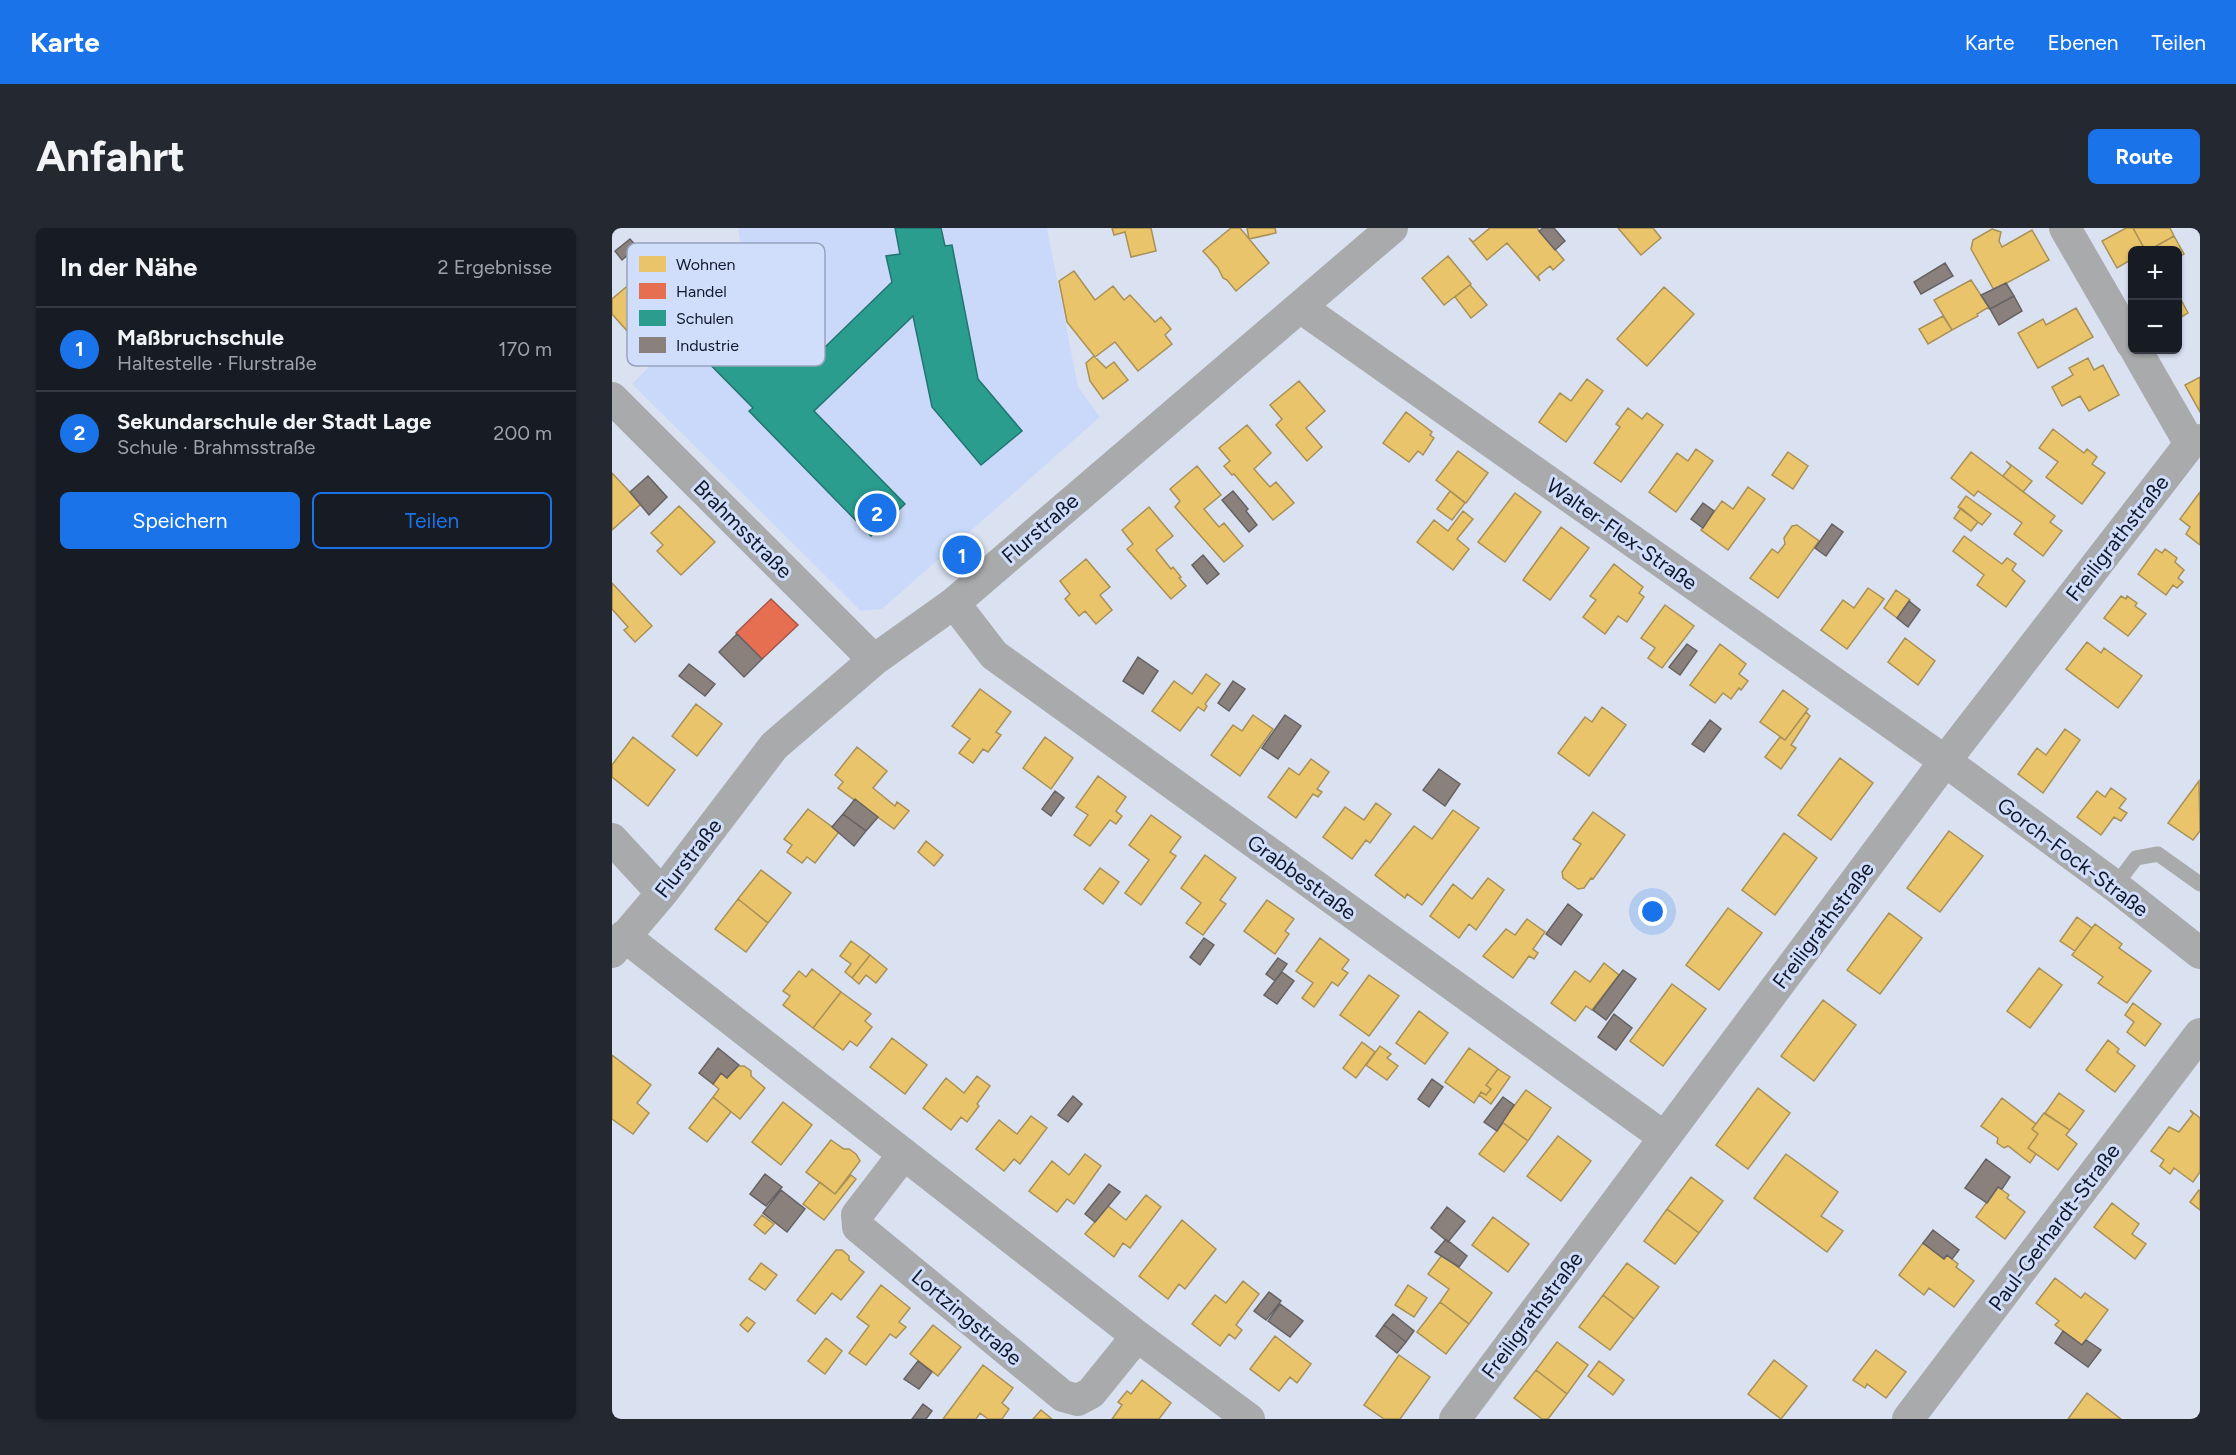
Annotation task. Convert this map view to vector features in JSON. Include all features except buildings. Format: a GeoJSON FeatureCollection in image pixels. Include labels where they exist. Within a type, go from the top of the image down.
{"type":"FeatureCollection","features":[{"type":"Feature","properties":{"kind":"street","name":"Flurstraße"},"geometry":{"type":"LineString","coordinates":[[618,944],[663,893],[774,746],[874,660],[954,603],[1392,228]]}},
{"type":"Feature","properties":{"kind":"street"},"geometry":{"type":"LineString","coordinates":[[2066,228],[2128,335]]}},
{"type":"Feature","properties":{"kind":"street","name":"Walter-Flex-Straße"},"geometry":{"type":"LineString","coordinates":[[1300,307],[1945,761]]}},
{"type":"Feature","properties":{"kind":"street"},"geometry":{"type":"LineString","coordinates":[[2139,354],[2195,442]]}},
{"type":"Feature","properties":{"kind":"street","name":"Brahmsstraße"},"geometry":{"type":"LineString","coordinates":[[612,398],[874,660]]}},
{"type":"Feature","properties":{"kind":"street","name":"Freiligrathstraße"},"geometry":{"type":"LineString","coordinates":[[1455,1419],[1945,761],[2195,442]]}},
{"type":"Feature","properties":{"kind":"street","name":"Grabbestraße"},"geometry":{"type":"LineString","coordinates":[[954,603],[994,655],[1664,1137]]}},
{"type":"Feature","properties":{"kind":"street","name":"Gorch-Fock-Straße"},"geometry":{"type":"LineString","coordinates":[[1945,761],[2115,886],[2200,953]]}},
{"type":"Feature","properties":{"kind":"street"},"geometry":{"type":"LineString","coordinates":[[612,839],[663,893]]}},
{"type":"Feature","properties":{"kind":"street"},"geometry":{"type":"LineString","coordinates":[[618,944],[903,1155],[1137,1336],[1250,1419]]}},
{"type":"Feature","properties":{"kind":"street","name":"Paul-Gerhardt-Straße"},"geometry":{"type":"LineString","coordinates":[[1908,1419],[2200,1034]]}},
{"type":"Feature","properties":{"kind":"street","name":"Lortzingstraße"},"geometry":{"type":"LineString","coordinates":[[903,1155],[857,1215],[858,1227],[1063,1396],[1078,1400],[1091,1393],[1137,1336]]}},
{"type":"Feature","properties":{"kind":"lane"},"geometry":{"type":"LineString","coordinates":[[2115,886],[2136,858],[2158,854],[2200,884]]}},
{"type":"Feature","properties":{"kind":"shaded area"},"geometry":{"type":"Polygon","coordinates":[[[738,228],[1047,228],[1078,387],[1100,417],[882,609],[861,611],[632,384],[650,366],[825,366],[825,243],[740,243],[738,228]]]}},
{"type":"Feature","properties":{"kind":"place","name":"Sekundarschule der Stadt Lage"},"geometry":{"type":"Point","coordinates":[877,513]}},
{"type":"Feature","properties":{"kind":"place","name":"Maßbruchschule"},"geometry":{"type":"Point","coordinates":[962,555]}}]}
